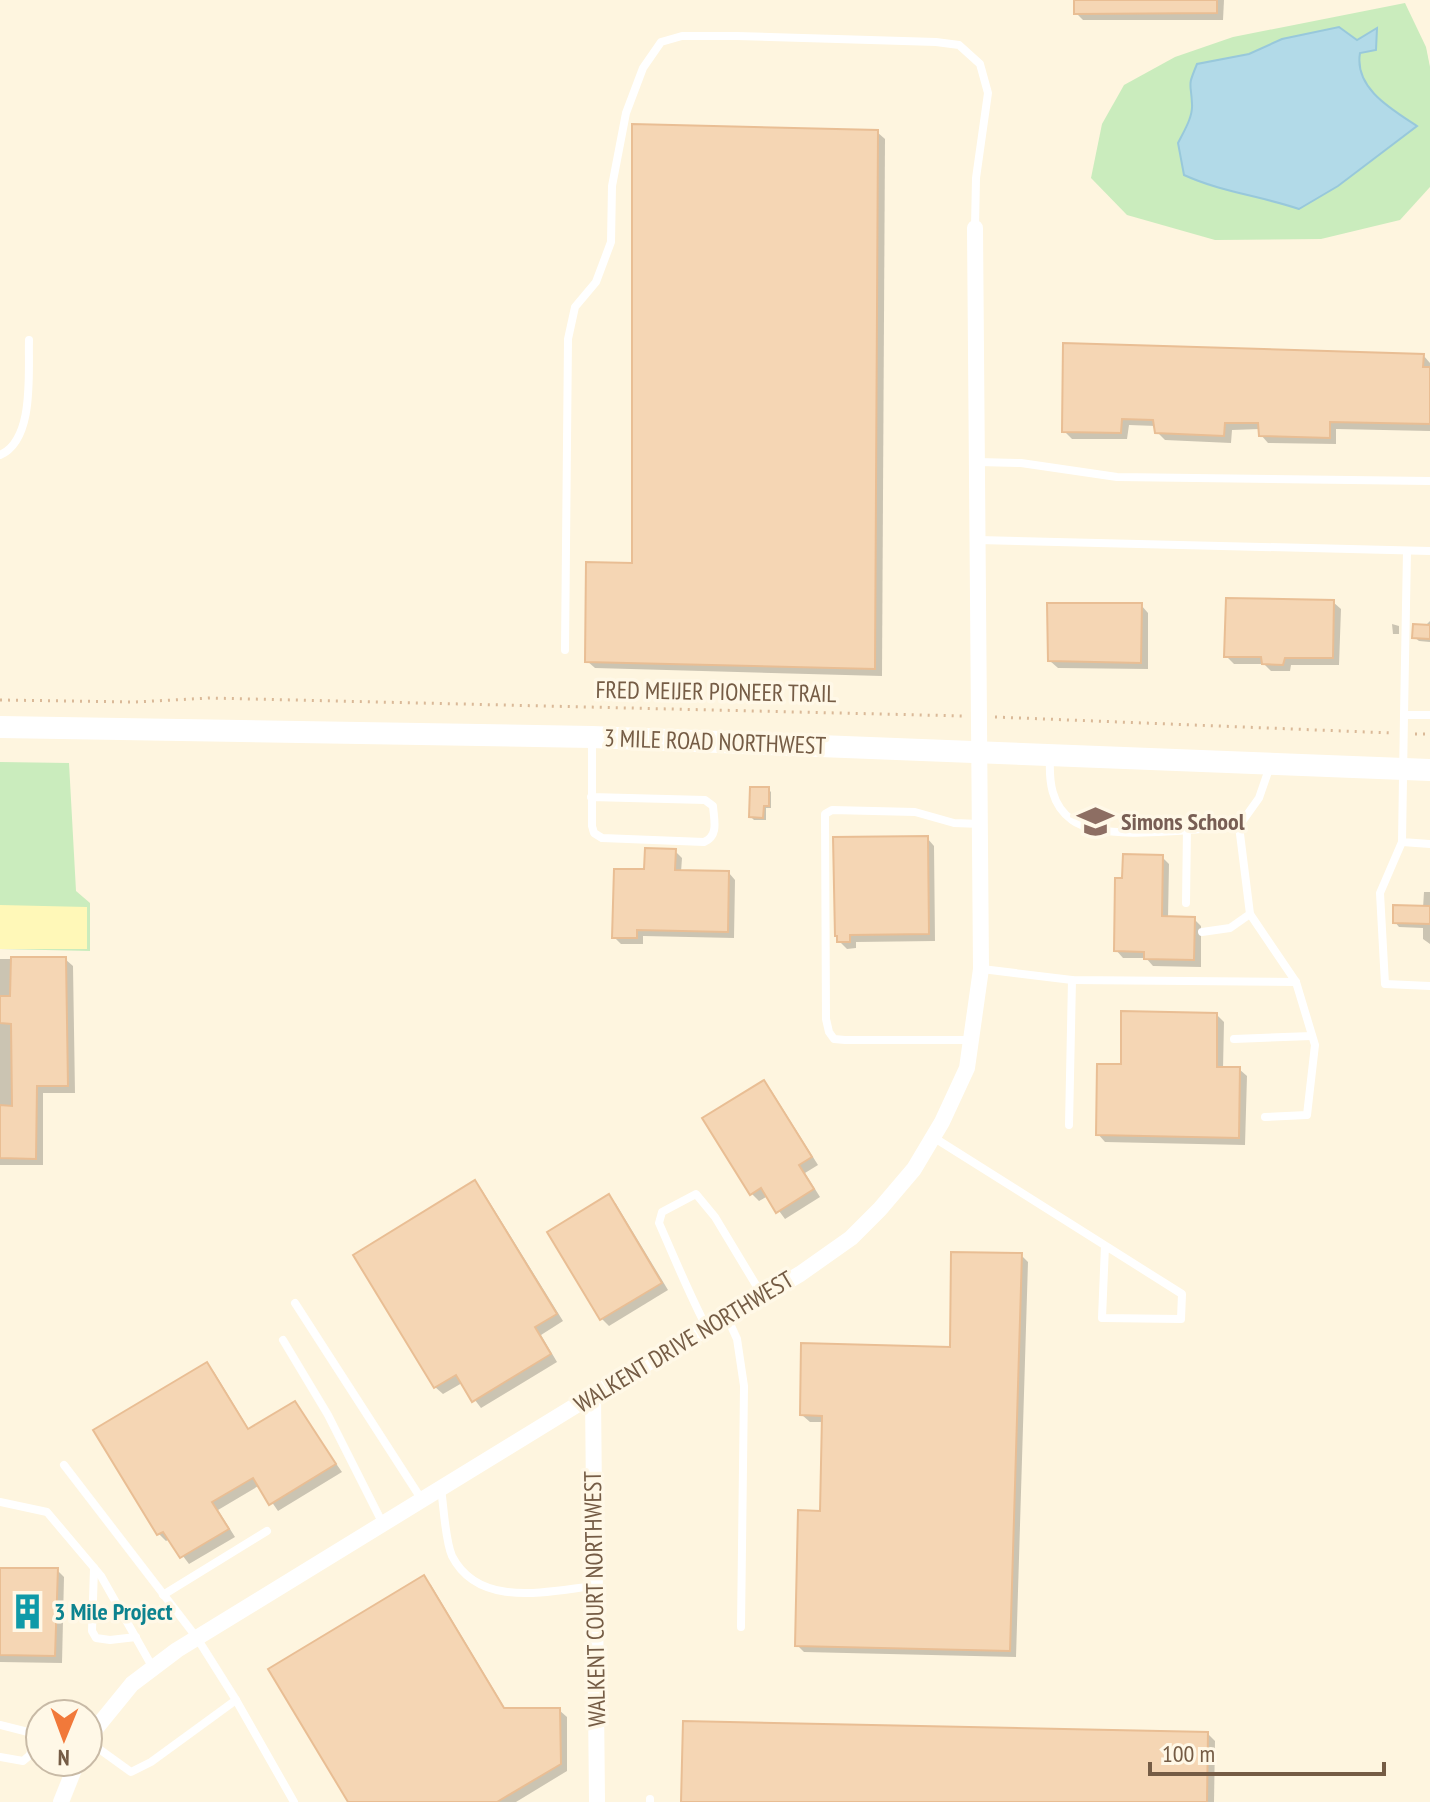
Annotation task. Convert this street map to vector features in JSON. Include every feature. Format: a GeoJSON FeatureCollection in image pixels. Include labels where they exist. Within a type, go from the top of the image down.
{"type":"FeatureCollection","features":[{"type":"Feature","properties":{"kind":"main road","name":"3 MILE ROAD NORTHWEST"},"geometry":{"type":"LineString","coordinates":[[0,727],[592,737],[1430,770]]}},
{"type":"Feature","properties":{"kind":"street","name":"WALKENT DRIVE NORTHWEST"},"geometry":{"type":"LineString","coordinates":[[104,1719],[132,1684],[197,1638],[593,1395],[800,1274],[851,1238],[880,1209],[914,1169],[933,1137],[967,1068],[981,969],[975,228]]}},
{"type":"Feature","properties":{"kind":"street","name":"WALKENT COURT NORTHWEST"},"geometry":{"type":"LineString","coordinates":[[593,1395],[597,1802]]}},
{"type":"Feature","properties":{"kind":"street"},"geometry":{"type":"LineString","coordinates":[[61,1802],[71,1778]]}},
{"type":"Feature","properties":{"kind":"lane"},"geometry":{"type":"LineString","coordinates":[[565,650],[568,339],[575,307],[596,282],[611,242],[612,186],[626,113],[643,68],[661,42],[682,36],[737,36],[959,45],[980,64],[988,93],[976,178],[975,228]]}},
{"type":"Feature","properties":{"kind":"lane"},"geometry":{"type":"LineString","coordinates":[[0,455],[21,436],[28,397],[29,340]]}},
{"type":"Feature","properties":{"kind":"lane"},"geometry":{"type":"LineString","coordinates":[[978,462],[1021,463],[1117,477],[1430,481]]}},
{"type":"Feature","properties":{"kind":"lane"},"geometry":{"type":"LineString","coordinates":[[978,540],[1430,551]]}},
{"type":"Feature","properties":{"kind":"lane"},"geometry":{"type":"LineString","coordinates":[[1407,551],[1402,842],[1380,893],[1385,984],[1430,986]]}},
{"type":"Feature","properties":{"kind":"lane"},"geometry":{"type":"LineString","coordinates":[[1404,715],[1430,715]]}},
{"type":"Feature","properties":{"kind":"lane"},"geometry":{"type":"LineString","coordinates":[[591,797],[705,800],[713,806],[715,833],[704,842],[602,838],[594,833],[591,797],[592,737]]}},
{"type":"Feature","properties":{"kind":"lane"},"geometry":{"type":"LineString","coordinates":[[1050,756],[1049,780],[1058,804],[1072,820],[1095,829],[1118,832],[1239,826]]}},
{"type":"Feature","properties":{"kind":"lane"},"geometry":{"type":"LineString","coordinates":[[1265,1117],[1307,1115],[1315,1045],[1296,982],[1250,914],[1239,826],[1259,798],[1270,766]]}},
{"type":"Feature","properties":{"kind":"lane"},"geometry":{"type":"LineString","coordinates":[[972,1040],[845,1040],[834,1039],[829,1032],[826,1019],[825,814],[832,810],[915,812],[954,823],[981,824]]}},
{"type":"Feature","properties":{"kind":"lane"},"geometry":{"type":"LineString","coordinates":[[1186,903],[1187,828]]}},
{"type":"Feature","properties":{"kind":"lane"},"geometry":{"type":"LineString","coordinates":[[1402,842],[1430,844]]}},
{"type":"Feature","properties":{"kind":"lane"},"geometry":{"type":"LineString","coordinates":[[1202,932],[1230,928],[1250,914]]}},
{"type":"Feature","properties":{"kind":"lane"},"geometry":{"type":"LineString","coordinates":[[981,969],[1072,980],[1296,982]]}},
{"type":"Feature","properties":{"kind":"lane"},"geometry":{"type":"LineString","coordinates":[[1069,1125],[1072,980]]}},
{"type":"Feature","properties":{"kind":"lane"},"geometry":{"type":"LineString","coordinates":[[1234,1039],[1312,1036]]}},
{"type":"Feature","properties":{"kind":"lane"},"geometry":{"type":"LineString","coordinates":[[933,1137],[1182,1294],[1181,1319],[1102,1318],[1105,1246]]}},
{"type":"Feature","properties":{"kind":"lane"},"geometry":{"type":"LineString","coordinates":[[707,1328],[680,1276],[678,1264],[659,1223],[662,1212],[675,1203],[696,1194],[715,1217],[763,1296]]}},
{"type":"Feature","properties":{"kind":"lane"},"geometry":{"type":"LineString","coordinates":[[295,1303],[422,1501]]}},
{"type":"Feature","properties":{"kind":"lane"},"geometry":{"type":"LineString","coordinates":[[727,1317],[737,1339],[744,1386],[741,1627]]}},
{"type":"Feature","properties":{"kind":"lane"},"geometry":{"type":"LineString","coordinates":[[283,1340],[328,1415],[383,1525]]}},
{"type":"Feature","properties":{"kind":"lane"},"geometry":{"type":"LineString","coordinates":[[64,1465],[197,1638],[294,1802]]}},
{"type":"Feature","properties":{"kind":"lane"},"geometry":{"type":"LineString","coordinates":[[441,1489],[451,1554],[460,1568],[477,1582],[501,1592],[519,1594],[595,1586]]}},
{"type":"Feature","properties":{"kind":"lane"},"geometry":{"type":"LineString","coordinates":[[0,1502],[47,1512],[94,1567],[153,1668]]}},
{"type":"Feature","properties":{"kind":"lane"},"geometry":{"type":"LineString","coordinates":[[163,1595],[267,1531]]}},
{"type":"Feature","properties":{"kind":"lane"},"geometry":{"type":"LineString","coordinates":[[94,1567],[92,1631],[96,1638],[136,1637]]}},
{"type":"Feature","properties":{"kind":"lane"},"geometry":{"type":"LineString","coordinates":[[104,1751],[131,1772],[151,1762],[236,1700]]}},
{"type":"Feature","properties":{"kind":"lane"},"geometry":{"type":"LineString","coordinates":[[0,1725],[24,1731]]}},
{"type":"Feature","properties":{"kind":"lane"},"geometry":{"type":"LineString","coordinates":[[0,1757],[24,1760]]}},
{"type":"Feature","properties":{"kind":"path","name":"FRED MEIJER PIONEER TRAIL"},"geometry":{"type":"LineString","coordinates":[[0,700],[135,702],[210,698],[981,717],[1430,734]]}},
{"type":"Feature","properties":{"kind":"green space"},"geometry":{"type":"Polygon","coordinates":[[[1405,3],[1426,47],[1430,67],[1430,187],[1400,220],[1321,239],[1215,240],[1127,215],[1091,178],[1102,124],[1124,85],[1175,57],[1233,37],[1405,3]]]}},
{"type":"Feature","properties":{"kind":"green space"},"geometry":{"type":"Polygon","coordinates":[[[0,762],[69,763],[76,891],[90,903],[90,951],[0,949],[0,762]]]}},
{"type":"Feature","properties":{"kind":"sand"},"geometry":{"type":"Polygon","coordinates":[[[0,905],[87,907],[87,949],[0,949],[0,905]]]}},
{"type":"Feature","properties":{"kind":"water"},"geometry":{"type":"Polygon","coordinates":[[[1339,27],[1357,40],[1377,28],[1376,50],[1360,53],[1363,77],[1376,96],[1417,126],[1338,186],[1299,209],[1212,186],[1184,175],[1178,143],[1191,114],[1190,84],[1197,64],[1249,54],[1282,39],[1339,27]]]}},
{"type":"Feature","properties":{"kind":"building"},"geometry":{"type":"Polygon","coordinates":[[[1074,0],[1217,0],[1217,13],[1074,14],[1074,0]]]}},
{"type":"Feature","properties":{"kind":"building"},"geometry":{"type":"Polygon","coordinates":[[[632,124],[878,130],[875,669],[585,662],[586,562],[632,563],[632,124]]]}},
{"type":"Feature","properties":{"kind":"building"},"geometry":{"type":"Polygon","coordinates":[[[1063,343],[1424,354],[1423,367],[1430,367],[1430,424],[1330,422],[1330,438],[1259,436],[1258,423],[1225,423],[1224,436],[1155,433],[1153,420],[1122,419],[1121,433],[1062,432],[1063,343]]]}},
{"type":"Feature","properties":{"kind":"building"},"geometry":{"type":"Polygon","coordinates":[[[1226,598],[1334,600],[1333,658],[1285,658],[1283,665],[1262,664],[1261,657],[1224,657],[1226,598]]]}},
{"type":"Feature","properties":{"kind":"building"},"geometry":{"type":"Polygon","coordinates":[[[1047,603],[1142,603],[1141,663],[1048,661],[1047,603]]]}},
{"type":"Feature","properties":{"kind":"building"},"geometry":{"type":"Polygon","coordinates":[[[1413,624],[1430,625],[1430,639],[1412,638],[1413,624]]]}},
{"type":"Feature","properties":{"kind":"building"},"geometry":{"type":"Polygon","coordinates":[[[750,787],[769,787],[769,806],[764,806],[763,818],[749,817],[750,787]]]}},
{"type":"Feature","properties":{"kind":"building"},"geometry":{"type":"Polygon","coordinates":[[[928,836],[929,934],[850,935],[850,942],[837,942],[833,837],[928,836]]]}},
{"type":"Feature","properties":{"kind":"building"},"geometry":{"type":"Polygon","coordinates":[[[645,848],[676,849],[675,870],[729,871],[728,932],[637,930],[637,938],[612,938],[614,869],[644,869],[645,848]]]}},
{"type":"Feature","properties":{"kind":"building"},"geometry":{"type":"Polygon","coordinates":[[[1123,854],[1163,855],[1162,916],[1195,917],[1194,960],[1144,959],[1144,952],[1114,951],[1115,878],[1122,878],[1123,854]]]}},
{"type":"Feature","properties":{"kind":"building"},"geometry":{"type":"Polygon","coordinates":[[[1393,905],[1430,906],[1430,924],[1393,923],[1393,905]]]}},
{"type":"Feature","properties":{"kind":"building"},"geometry":{"type":"Polygon","coordinates":[[[11,957],[66,957],[68,1086],[37,1086],[36,1159],[0,1158],[0,1105],[12,1106],[11,1024],[0,1023],[0,996],[10,996],[11,957]]]}},
{"type":"Feature","properties":{"kind":"building"},"geometry":{"type":"Polygon","coordinates":[[[1121,1011],[1217,1013],[1217,1067],[1240,1067],[1239,1138],[1096,1135],[1097,1064],[1121,1064],[1121,1011]]]}},
{"type":"Feature","properties":{"kind":"building"},"geometry":{"type":"Polygon","coordinates":[[[764,1080],[812,1157],[799,1165],[814,1189],[776,1213],[761,1188],[750,1195],[702,1118],[764,1080]]]}},
{"type":"Feature","properties":{"kind":"building"},"geometry":{"type":"Polygon","coordinates":[[[475,1180],[557,1314],[535,1327],[551,1354],[472,1402],[456,1375],[434,1388],[353,1255],[475,1180]]]}},
{"type":"Feature","properties":{"kind":"building"},"geometry":{"type":"Polygon","coordinates":[[[609,1194],[662,1283],[600,1320],[547,1232],[609,1194]]]}},
{"type":"Feature","properties":{"kind":"building"},"geometry":{"type":"Polygon","coordinates":[[[951,1252],[1022,1253],[1010,1651],[795,1646],[798,1510],[820,1511],[822,1416],[800,1415],[801,1343],[950,1347],[951,1252]]]}},
{"type":"Feature","properties":{"kind":"building"},"geometry":{"type":"Polygon","coordinates":[[[207,1362],[248,1429],[295,1401],[336,1464],[269,1505],[253,1478],[212,1502],[229,1529],[180,1558],[163,1532],[157,1535],[93,1430],[207,1362]]]}},
{"type":"Feature","properties":{"kind":"building","name":"3 Mile Project"},"geometry":{"type":"Polygon","coordinates":[[[0,1568],[58,1568],[55,1656],[0,1655],[0,1568]]]}},
{"type":"Feature","properties":{"kind":"building"},"geometry":{"type":"Polygon","coordinates":[[[424,1575],[504,1708],[560,1708],[561,1764],[497,1802],[348,1802],[268,1669],[424,1575]]]}},
{"type":"Feature","properties":{"kind":"building"},"geometry":{"type":"Polygon","coordinates":[[[683,1721],[1208,1732],[1207,1802],[681,1802],[683,1721]]]}},
{"type":"Feature","properties":{"kind":"place","name":"Simons School"},"geometry":{"type":"Point","coordinates":[1095,822]}},
{"type":"Feature","properties":{"kind":"place","name":"3 Mile Project"},"geometry":{"type":"Point","coordinates":[28,1612]}}]}
